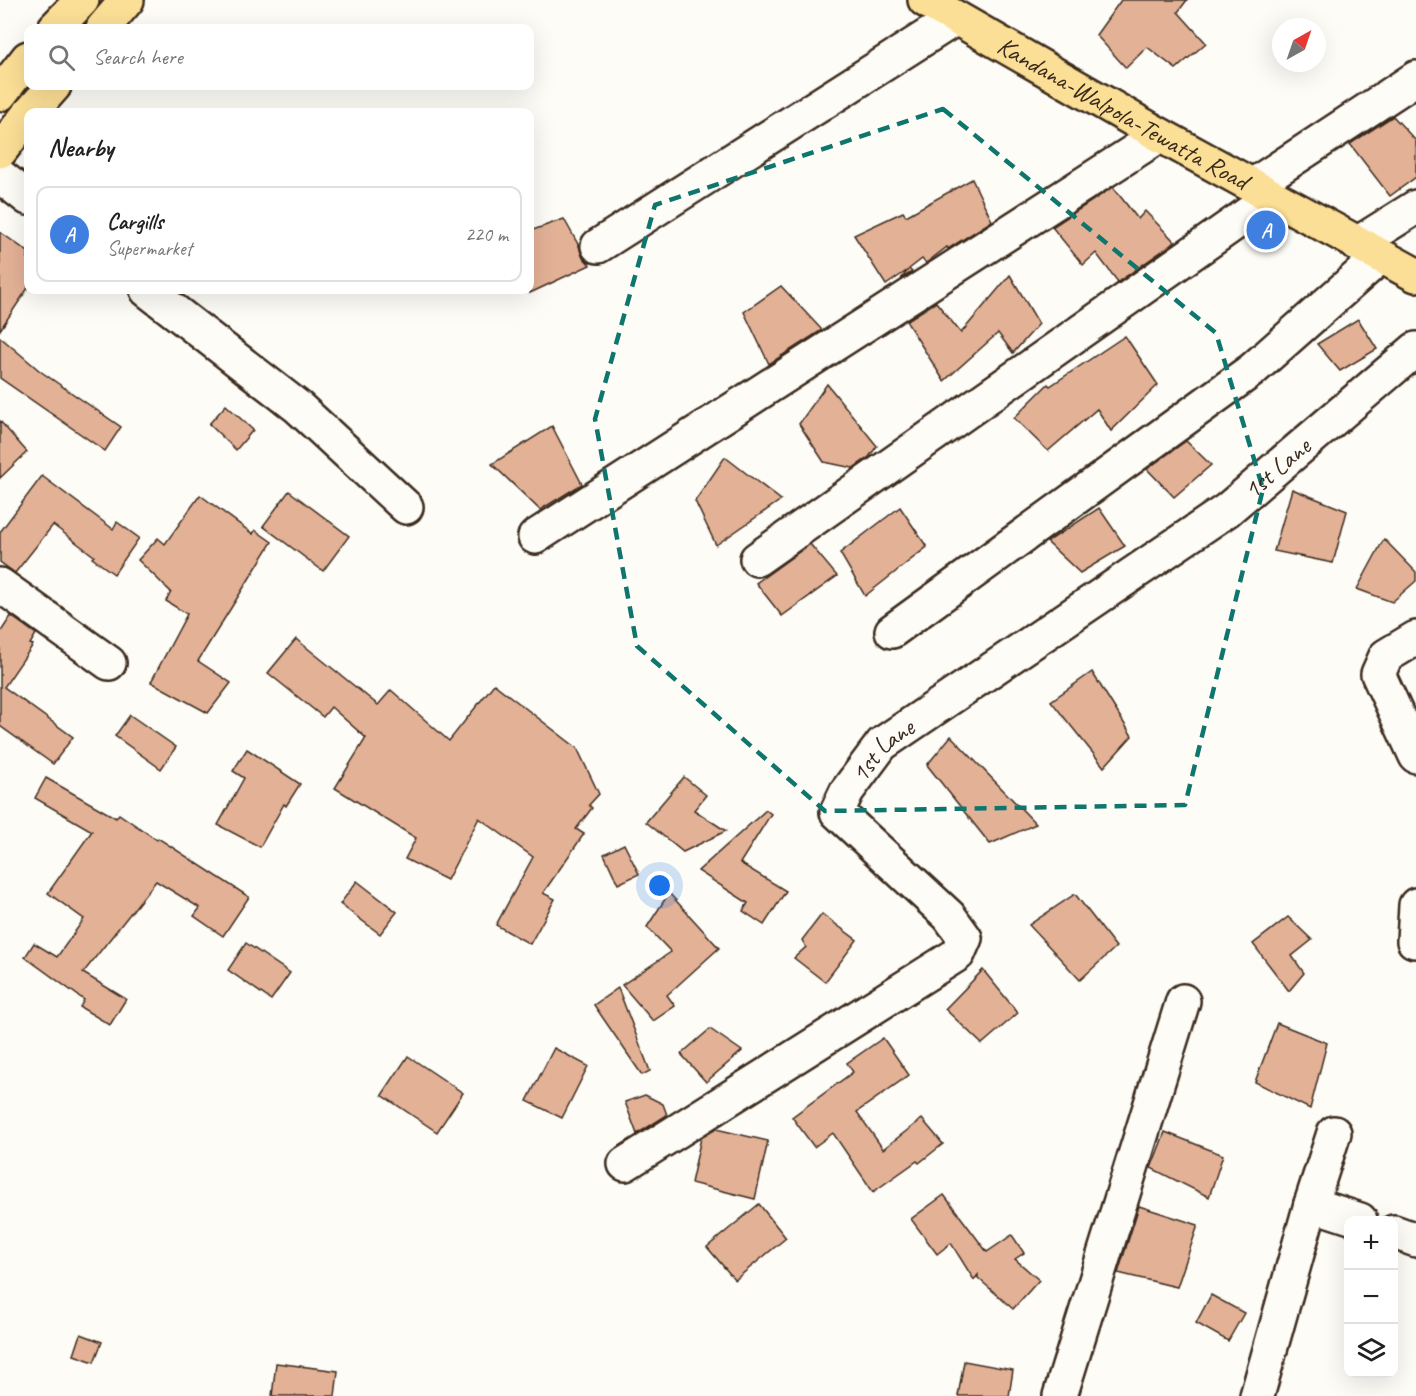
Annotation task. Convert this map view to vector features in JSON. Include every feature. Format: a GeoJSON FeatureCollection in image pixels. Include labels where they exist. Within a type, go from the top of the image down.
{"type":"FeatureCollection","features":[{"type":"Feature","properties":{"kind":"main road"},"geometry":{"type":"LineString","coordinates":[[59,24],[81,0]]}},
{"type":"Feature","properties":{"kind":"main road"},"geometry":{"type":"LineString","coordinates":[[107,24],[128,0]]}},
{"type":"Feature","properties":{"kind":"main road","name":"Kandana-Walpola-Tewatta Road"},"geometry":{"type":"LineString","coordinates":[[925,0],[1160,135],[1416,275]]}},
{"type":"Feature","properties":{"kind":"main road"},"geometry":{"type":"LineString","coordinates":[[0,94],[24,63]]}},
{"type":"Feature","properties":{"kind":"main road"},"geometry":{"type":"LineString","coordinates":[[35,108],[51,90]]}},
{"type":"Feature","properties":{"kind":"main road"},"geometry":{"type":"LineString","coordinates":[[0,151],[24,121]]}},
{"type":"Feature","properties":{"kind":"street"},"geometry":{"type":"LineString","coordinates":[[598,246],[956,18]]}},
{"type":"Feature","properties":{"kind":"street"},"geometry":{"type":"LineString","coordinates":[[757,559],[1416,78]]}},
{"type":"Feature","properties":{"kind":"street"},"geometry":{"type":"LineString","coordinates":[[535,537],[1160,135]]}},
{"type":"Feature","properties":{"kind":"street"},"geometry":{"type":"LineString","coordinates":[[0,176],[24,195]]}},
{"type":"Feature","properties":{"kind":"street"},"geometry":{"type":"LineString","coordinates":[[892,631],[1252,370],[1369,250],[1416,207]]}},
{"type":"Feature","properties":{"kind":"street"},"geometry":{"type":"LineString","coordinates":[[152,294],[298,407],[406,507]]}},
{"type":"Feature","properties":{"kind":"street","name":"1st Lane"},"geometry":{"type":"LineString","coordinates":[[625,1164],[958,954],[965,938],[949,916],[837,812],[847,791],[882,744],[1227,510],[1416,349]]}},
{"type":"Feature","properties":{"kind":"street"},"geometry":{"type":"LineString","coordinates":[[0,585],[109,663]]}},
{"type":"Feature","properties":{"kind":"street"},"geometry":{"type":"LineString","coordinates":[[1416,638],[1386,656],[1378,674],[1416,756]]}},
{"type":"Feature","properties":{"kind":"street"},"geometry":{"type":"LineString","coordinates":[[1414,941],[1416,905]]}},
{"type":"Feature","properties":{"kind":"street"},"geometry":{"type":"LineString","coordinates":[[1060,1396],[1183,1001]]}},
{"type":"Feature","properties":{"kind":"street"},"geometry":{"type":"LineString","coordinates":[[1257,1396],[1311,1204],[1335,1133]]}},
{"type":"Feature","properties":{"kind":"street"},"geometry":{"type":"LineString","coordinates":[[1311,1204],[1346,1216]]}},
{"type":"Feature","properties":{"kind":"street"},"geometry":{"type":"LineString","coordinates":[[1398,1233],[1416,1240]]}},
{"type":"Feature","properties":{"kind":"highlighted area"},"geometry":{"type":"Polygon","coordinates":[[[943,109],[1216,333],[1263,489],[1185,805],[825,811],[637,646],[595,419],[655,205],[943,109]]]}},
{"type":"Feature","properties":{"kind":"building"},"geometry":{"type":"Polygon","coordinates":[[[1121,0],[1187,0],[1178,12],[1206,43],[1176,69],[1147,47],[1126,68],[1096,35],[1121,0]]]}},
{"type":"Feature","properties":{"kind":"building"},"geometry":{"type":"Polygon","coordinates":[[[1393,116],[1416,141],[1416,177],[1390,196],[1350,144],[1393,116]]]}},
{"type":"Feature","properties":{"kind":"building"},"geometry":{"type":"Polygon","coordinates":[[[972,179],[992,221],[948,249],[947,247],[926,263],[922,259],[909,269],[912,272],[901,279],[908,270],[886,285],[854,235],[903,212],[906,216],[972,179]]]}},
{"type":"Feature","properties":{"kind":"building"},"geometry":{"type":"Polygon","coordinates":[[[1113,187],[1138,219],[1145,211],[1175,242],[1118,282],[1096,253],[1083,265],[1052,227],[1113,187]]]}},
{"type":"Feature","properties":{"kind":"building"},"geometry":{"type":"Polygon","coordinates":[[[564,219],[582,256],[590,265],[534,291],[534,230],[564,219]]]}},
{"type":"Feature","properties":{"kind":"building"},"geometry":{"type":"Polygon","coordinates":[[[0,232],[24,249],[24,294],[0,330],[0,232]]]}},
{"type":"Feature","properties":{"kind":"building"},"geometry":{"type":"Polygon","coordinates":[[[1010,275],[1039,324],[1013,353],[998,333],[944,381],[906,321],[936,302],[961,333],[1010,275]]]}},
{"type":"Feature","properties":{"kind":"building"},"geometry":{"type":"Polygon","coordinates":[[[781,286],[822,330],[769,364],[744,312],[781,286]]]}},
{"type":"Feature","properties":{"kind":"building"},"geometry":{"type":"Polygon","coordinates":[[[1358,319],[1377,349],[1340,371],[1317,344],[1358,319]]]}},
{"type":"Feature","properties":{"kind":"building"},"geometry":{"type":"Polygon","coordinates":[[[1125,336],[1158,385],[1111,431],[1097,409],[1048,451],[1014,418],[1048,384],[1050,386],[1125,336]]]}},
{"type":"Feature","properties":{"kind":"building"},"geometry":{"type":"Polygon","coordinates":[[[0,337],[40,371],[121,427],[105,451],[0,378],[0,337]]]}},
{"type":"Feature","properties":{"kind":"building"},"geometry":{"type":"Polygon","coordinates":[[[827,384],[877,446],[869,457],[853,468],[824,462],[799,424],[827,384]]]}},
{"type":"Feature","properties":{"kind":"building"},"geometry":{"type":"Polygon","coordinates":[[[226,405],[253,430],[236,450],[209,424],[226,405]]]}},
{"type":"Feature","properties":{"kind":"building"},"geometry":{"type":"Polygon","coordinates":[[[0,421],[27,452],[0,478],[0,421]]]}},
{"type":"Feature","properties":{"kind":"building"},"geometry":{"type":"Polygon","coordinates":[[[552,426],[582,484],[540,510],[492,464],[552,426]]]}},
{"type":"Feature","properties":{"kind":"building"},"geometry":{"type":"Polygon","coordinates":[[[1186,441],[1211,465],[1174,497],[1147,469],[1186,441]]]}},
{"type":"Feature","properties":{"kind":"building"},"geometry":{"type":"Polygon","coordinates":[[[725,457],[781,500],[716,545],[695,501],[725,457]]]}},
{"type":"Feature","properties":{"kind":"building"},"geometry":{"type":"Polygon","coordinates":[[[42,476],[113,529],[117,522],[139,538],[114,574],[53,525],[15,573],[0,562],[0,532],[42,476]]]}},
{"type":"Feature","properties":{"kind":"building"},"geometry":{"type":"Polygon","coordinates":[[[1292,489],[1347,511],[1333,563],[1274,551],[1292,489]]]}},
{"type":"Feature","properties":{"kind":"building"},"geometry":{"type":"Polygon","coordinates":[[[289,491],[349,536],[323,571],[263,526],[289,491]]]}},
{"type":"Feature","properties":{"kind":"building"},"geometry":{"type":"Polygon","coordinates":[[[200,495],[253,534],[255,530],[272,542],[198,661],[231,683],[208,713],[151,682],[187,614],[166,601],[171,592],[138,560],[158,538],[165,544],[200,495]]]}},
{"type":"Feature","properties":{"kind":"building"},"geometry":{"type":"Polygon","coordinates":[[[900,507],[927,547],[865,596],[840,553],[900,507]]]}},
{"type":"Feature","properties":{"kind":"building"},"geometry":{"type":"Polygon","coordinates":[[[1099,508],[1125,546],[1080,573],[1047,542],[1099,508]]]}},
{"type":"Feature","properties":{"kind":"building"},"geometry":{"type":"Polygon","coordinates":[[[1384,539],[1416,572],[1416,581],[1392,602],[1357,589],[1384,539]]]}},
{"type":"Feature","properties":{"kind":"building"},"geometry":{"type":"Polygon","coordinates":[[[810,544],[837,576],[782,616],[756,583],[810,544]]]}},
{"type":"Feature","properties":{"kind":"building"},"geometry":{"type":"Polygon","coordinates":[[[11,616],[36,634],[30,644],[33,645],[4,687],[73,737],[53,764],[0,726],[0,633],[11,616]]]}},
{"type":"Feature","properties":{"kind":"building"},"geometry":{"type":"Polygon","coordinates":[[[296,639],[378,705],[391,690],[449,741],[494,684],[577,748],[599,794],[589,805],[592,808],[576,829],[584,834],[543,893],[555,899],[530,944],[496,925],[533,857],[479,818],[447,880],[405,859],[416,838],[335,788],[366,738],[331,707],[323,717],[268,673],[296,639]]]}},
{"type":"Feature","properties":{"kind":"building"},"geometry":{"type":"Polygon","coordinates":[[[1092,672],[1132,736],[1104,767],[1051,701],[1092,672]]]}},
{"type":"Feature","properties":{"kind":"building"},"geometry":{"type":"Polygon","coordinates":[[[130,715],[176,747],[161,769],[115,736],[130,715]]]}},
{"type":"Feature","properties":{"kind":"building"},"geometry":{"type":"Polygon","coordinates":[[[951,736],[1036,824],[990,844],[927,765],[951,736]]]}},
{"type":"Feature","properties":{"kind":"building"},"geometry":{"type":"Polygon","coordinates":[[[247,749],[300,784],[286,806],[284,804],[260,847],[218,825],[244,778],[233,771],[247,749]]]}},
{"type":"Feature","properties":{"kind":"building"},"geometry":{"type":"Polygon","coordinates":[[[684,777],[706,795],[694,810],[726,831],[683,852],[646,822],[684,777]]]}},
{"type":"Feature","properties":{"kind":"building"},"geometry":{"type":"Polygon","coordinates":[[[46,778],[116,818],[119,814],[249,897],[223,936],[194,916],[200,908],[156,881],[83,973],[126,999],[110,1025],[80,1007],[84,1000],[25,957],[34,943],[57,957],[84,919],[48,893],[92,831],[35,798],[46,778]]]}},
{"type":"Feature","properties":{"kind":"building"},"geometry":{"type":"Polygon","coordinates":[[[766,810],[771,814],[740,863],[786,891],[764,925],[743,911],[748,903],[698,871],[766,810]]]}},
{"type":"Feature","properties":{"kind":"building"},"geometry":{"type":"Polygon","coordinates":[[[624,844],[639,874],[618,884],[604,854],[624,844]]]}},
{"type":"Feature","properties":{"kind":"building"},"geometry":{"type":"Polygon","coordinates":[[[357,881],[397,912],[380,934],[340,904],[357,881]]]}},
{"type":"Feature","properties":{"kind":"building"},"geometry":{"type":"Polygon","coordinates":[[[669,893],[719,948],[667,995],[675,1006],[653,1021],[622,985],[671,952],[647,927],[669,893]]]}},
{"type":"Feature","properties":{"kind":"building"},"geometry":{"type":"Polygon","coordinates":[[[1075,894],[1116,947],[1080,980],[1029,925],[1075,894]]]}},
{"type":"Feature","properties":{"kind":"building"},"geometry":{"type":"Polygon","coordinates":[[[822,914],[857,940],[825,982],[794,958],[806,947],[802,940],[822,914]]]}},
{"type":"Feature","properties":{"kind":"building"},"geometry":{"type":"Polygon","coordinates":[[[1288,917],[1312,940],[1292,956],[1304,973],[1289,991],[1253,944],[1288,917]]]}},
{"type":"Feature","properties":{"kind":"building"},"geometry":{"type":"Polygon","coordinates":[[[246,943],[290,973],[271,1000],[228,970],[246,943]]]}},
{"type":"Feature","properties":{"kind":"building"},"geometry":{"type":"Polygon","coordinates":[[[983,970],[1018,1013],[982,1044],[945,1009],[983,970]]]}},
{"type":"Feature","properties":{"kind":"building"},"geometry":{"type":"Polygon","coordinates":[[[618,988],[650,1071],[642,1075],[594,1005],[618,988]]]}},
{"type":"Feature","properties":{"kind":"building"},"geometry":{"type":"Polygon","coordinates":[[[1277,1023],[1327,1043],[1310,1109],[1255,1082],[1277,1023]]]}},
{"type":"Feature","properties":{"kind":"building"},"geometry":{"type":"Polygon","coordinates":[[[710,1029],[742,1051],[706,1082],[681,1054],[710,1029]]]}},
{"type":"Feature","properties":{"kind":"building"},"geometry":{"type":"Polygon","coordinates":[[[883,1038],[909,1075],[857,1112],[883,1149],[922,1119],[943,1144],[919,1163],[917,1161],[873,1192],[833,1133],[814,1147],[792,1117],[853,1072],[847,1063],[883,1038]]]}},
{"type":"Feature","properties":{"kind":"building"},"geometry":{"type":"Polygon","coordinates":[[[554,1048],[588,1066],[562,1118],[527,1101],[554,1048]]]}},
{"type":"Feature","properties":{"kind":"building"},"geometry":{"type":"Polygon","coordinates":[[[408,1056],[463,1093],[437,1132],[382,1095],[408,1056]]]}},
{"type":"Feature","properties":{"kind":"building"},"geometry":{"type":"Polygon","coordinates":[[[645,1095],[663,1104],[667,1115],[637,1134],[625,1102],[645,1095]]]}},
{"type":"Feature","properties":{"kind":"building"},"geometry":{"type":"Polygon","coordinates":[[[716,1129],[768,1141],[755,1199],[691,1183],[701,1138],[716,1129]]]}},
{"type":"Feature","properties":{"kind":"building"},"geometry":{"type":"Polygon","coordinates":[[[1165,1132],[1223,1155],[1209,1197],[1151,1168],[1165,1132]]]}},
{"type":"Feature","properties":{"kind":"building"},"geometry":{"type":"Polygon","coordinates":[[[944,1195],[987,1252],[1012,1235],[1024,1253],[1015,1259],[1039,1280],[1013,1309],[978,1278],[978,1275],[974,1280],[951,1243],[937,1254],[911,1219],[944,1195]]]}},
{"type":"Feature","properties":{"kind":"building"},"geometry":{"type":"Polygon","coordinates":[[[759,1204],[786,1238],[735,1280],[707,1247],[759,1204]]]}},
{"type":"Feature","properties":{"kind":"building"},"geometry":{"type":"Polygon","coordinates":[[[1139,1206],[1198,1225],[1177,1287],[1118,1273],[1139,1206]]]}},
{"type":"Feature","properties":{"kind":"building"},"geometry":{"type":"Polygon","coordinates":[[[1211,1295],[1244,1313],[1228,1341],[1196,1323],[1211,1295]]]}},
{"type":"Feature","properties":{"kind":"building"},"geometry":{"type":"Polygon","coordinates":[[[81,1334],[102,1342],[94,1362],[74,1355],[81,1334]]]}},
{"type":"Feature","properties":{"kind":"building"},"geometry":{"type":"Polygon","coordinates":[[[964,1361],[1013,1370],[1009,1396],[958,1396],[964,1361]]]}},
{"type":"Feature","properties":{"kind":"building"},"geometry":{"type":"Polygon","coordinates":[[[276,1363],[338,1371],[335,1396],[272,1396],[276,1363]]]}},
{"type":"Feature","properties":{"kind":"place","name":"Cargills"},"geometry":{"type":"Point","coordinates":[1266,230]}}]}
